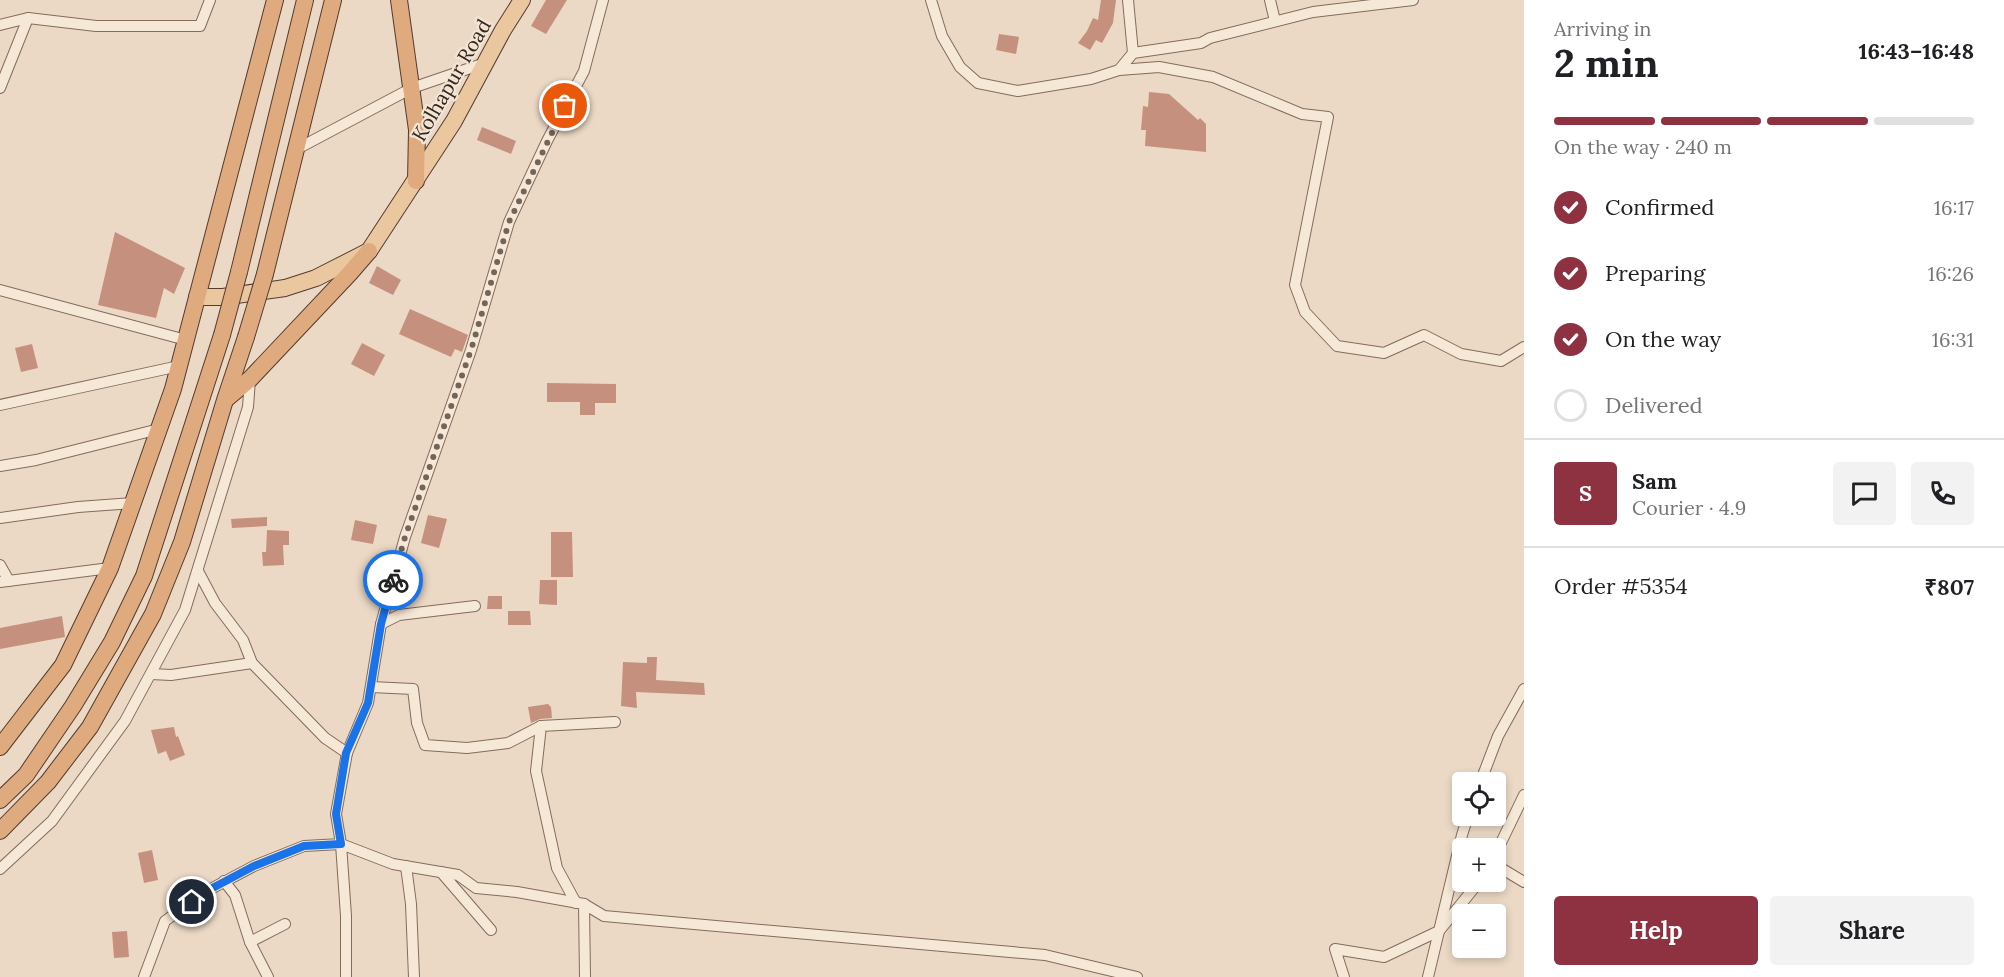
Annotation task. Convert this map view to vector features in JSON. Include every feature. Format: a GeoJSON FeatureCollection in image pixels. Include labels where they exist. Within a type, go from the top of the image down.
{"type":"FeatureCollection","features":[{"type":"Feature","properties":{"kind":"highway"},"geometry":{"type":"LineString","coordinates":[[0,747],[63,665],[110,568],[179,366],[275,0]]}},
{"type":"Feature","properties":{"kind":"highway"},"geometry":{"type":"LineString","coordinates":[[0,800],[26,775],[73,706],[112,642],[144,576],[222,335],[306,0]]}},
{"type":"Feature","properties":{"kind":"highway"},"geometry":{"type":"LineString","coordinates":[[0,831],[48,782],[90,727],[153,614],[182,542],[265,274],[295,150],[319,65],[333,0]]}},
{"type":"Feature","properties":{"kind":"highway"},"geometry":{"type":"LineString","coordinates":[[399,0],[417,130],[416,180]]}},
{"type":"Feature","properties":{"kind":"highway"},"geometry":{"type":"LineString","coordinates":[[225,400],[250,379],[369,251]]}},
{"type":"Feature","properties":{"kind":"main road","name":"Kolhapur Road"},"geometry":{"type":"LineString","coordinates":[[369,251],[454,121],[522,0]]}},
{"type":"Feature","properties":{"kind":"main road"},"geometry":{"type":"LineString","coordinates":[[197,297],[223,297],[285,288],[316,278],[369,251]]}},
{"type":"Feature","properties":{"kind":"street"},"geometry":{"type":"LineString","coordinates":[[0,25],[28,18],[96,26],[200,26],[210,0]]}},
{"type":"Feature","properties":{"kind":"street"},"geometry":{"type":"LineString","coordinates":[[346,977],[346,916],[341,844],[336,814],[346,753],[368,703],[381,624],[405,537],[471,350],[509,222],[547,141],[584,71],[603,0]]}},
{"type":"Feature","properties":{"kind":"street"},"geometry":{"type":"LineString","coordinates":[[931,0],[942,36],[960,68],[978,83],[1018,91],[1091,79],[1119,70],[1159,67],[1213,77],[1302,114],[1328,117],[1295,285],[1305,312],[1337,346],[1384,353],[1424,335],[1461,354],[1502,361],[1524,347]]}},
{"type":"Feature","properties":{"kind":"street"},"geometry":{"type":"LineString","coordinates":[[1128,0],[1133,53]]}},
{"type":"Feature","properties":{"kind":"street"},"geometry":{"type":"LineString","coordinates":[[1270,0],[1275,21]]}},
{"type":"Feature","properties":{"kind":"street"},"geometry":{"type":"LineString","coordinates":[[1119,70],[1133,53],[1201,43],[1210,38],[1313,12],[1413,0]]}},
{"type":"Feature","properties":{"kind":"street"},"geometry":{"type":"LineString","coordinates":[[0,88],[28,18]]}},
{"type":"Feature","properties":{"kind":"street"},"geometry":{"type":"LineString","coordinates":[[295,150],[412,87],[486,63]]}},
{"type":"Feature","properties":{"kind":"street"},"geometry":{"type":"LineString","coordinates":[[0,290],[186,340]]}},
{"type":"Feature","properties":{"kind":"street"},"geometry":{"type":"LineString","coordinates":[[0,405],[179,366]]}},
{"type":"Feature","properties":{"kind":"street"},"geometry":{"type":"LineString","coordinates":[[0,869],[52,820],[125,722],[185,610],[248,407],[250,379]]}},
{"type":"Feature","properties":{"kind":"street"},"geometry":{"type":"LineString","coordinates":[[0,466],[36,460],[159,429]]}},
{"type":"Feature","properties":{"kind":"street"},"geometry":{"type":"LineString","coordinates":[[0,518],[78,507],[133,503]]}},
{"type":"Feature","properties":{"kind":"street"},"geometry":{"type":"LineString","coordinates":[[0,566],[4,581],[110,568]]}},
{"type":"Feature","properties":{"kind":"street"},"geometry":{"type":"LineString","coordinates":[[198,571],[215,603],[243,640],[252,663],[325,738],[346,753]]}},
{"type":"Feature","properties":{"kind":"street"},"geometry":{"type":"LineString","coordinates":[[381,624],[399,615],[475,606]]}},
{"type":"Feature","properties":{"kind":"street"},"geometry":{"type":"LineString","coordinates":[[151,674],[171,675],[252,663]]}},
{"type":"Feature","properties":{"kind":"street"},"geometry":{"type":"LineString","coordinates":[[371,687],[414,689],[417,723],[425,745],[467,748],[508,743],[541,726],[615,722]]}},
{"type":"Feature","properties":{"kind":"street"},"geometry":{"type":"LineString","coordinates":[[1484,772],[1497,736],[1524,689]]}},
{"type":"Feature","properties":{"kind":"street"},"geometry":{"type":"LineString","coordinates":[[541,726],[536,771],[557,868],[580,903],[585,977]]}},
{"type":"Feature","properties":{"kind":"street"},"geometry":{"type":"LineString","coordinates":[[1503,838],[1524,795]]}},
{"type":"Feature","properties":{"kind":"street"},"geometry":{"type":"LineString","coordinates":[[1428,977],[1465,826]]}},
{"type":"Feature","properties":{"kind":"street"},"geometry":{"type":"LineString","coordinates":[[144,977],[165,921],[205,892],[254,866],[304,846],[341,844],[393,864],[458,875],[476,888],[518,892],[580,903],[604,916],[1045,956],[1137,977]]}},
{"type":"Feature","properties":{"kind":"street"},"geometry":{"type":"LineString","coordinates":[[406,866],[411,904],[414,977]]}},
{"type":"Feature","properties":{"kind":"street"},"geometry":{"type":"LineString","coordinates":[[1506,871],[1524,882]]}},
{"type":"Feature","properties":{"kind":"street"},"geometry":{"type":"LineString","coordinates":[[441,872],[491,930]]}},
{"type":"Feature","properties":{"kind":"street"},"geometry":{"type":"LineString","coordinates":[[224,882],[235,895],[250,942],[268,977]]}},
{"type":"Feature","properties":{"kind":"street"},"geometry":{"type":"LineString","coordinates":[[1344,977],[1335,949],[1384,957],[1439,931],[1471,892]]}},
{"type":"Feature","properties":{"kind":"street"},"geometry":{"type":"LineString","coordinates":[[250,942],[285,924]]}},
{"type":"Feature","properties":{"kind":"building"},"geometry":{"type":"Polygon","coordinates":[[[546,0],[567,0],[546,34],[531,26],[546,0]]]}},
{"type":"Feature","properties":{"kind":"building"},"geometry":{"type":"Polygon","coordinates":[[[1101,0],[1116,0],[1113,23],[1102,43],[1096,40],[1090,50],[1078,43],[1093,18],[1098,20],[1101,0]]]}},
{"type":"Feature","properties":{"kind":"building"},"geometry":{"type":"Polygon","coordinates":[[[999,34],[1019,37],[1016,54],[996,50],[999,34]]]}},
{"type":"Feature","properties":{"kind":"building"},"geometry":{"type":"Polygon","coordinates":[[[1149,92],[1169,94],[1198,120],[1200,118],[1206,124],[1206,152],[1145,146],[1146,130],[1141,130],[1143,106],[1148,107],[1149,92]]]}},
{"type":"Feature","properties":{"kind":"building"},"geometry":{"type":"Polygon","coordinates":[[[482,127],[516,141],[511,154],[477,140],[482,127]]]}},
{"type":"Feature","properties":{"kind":"building"},"geometry":{"type":"Polygon","coordinates":[[[115,232],[185,268],[174,294],[164,288],[156,318],[98,305],[115,232]]]}},
{"type":"Feature","properties":{"kind":"building"},"geometry":{"type":"Polygon","coordinates":[[[377,266],[401,280],[393,295],[369,283],[377,266]]]}},
{"type":"Feature","properties":{"kind":"building"},"geometry":{"type":"Polygon","coordinates":[[[410,309],[468,335],[462,352],[455,349],[451,357],[399,334],[410,309]]]}},
{"type":"Feature","properties":{"kind":"building"},"geometry":{"type":"Polygon","coordinates":[[[362,343],[385,355],[374,376],[351,364],[362,343]]]}},
{"type":"Feature","properties":{"kind":"building"},"geometry":{"type":"Polygon","coordinates":[[[32,344],[38,368],[21,372],[15,348],[32,344]]]}},
{"type":"Feature","properties":{"kind":"building"},"geometry":{"type":"Polygon","coordinates":[[[547,383],[616,384],[616,403],[595,403],[595,415],[580,415],[580,402],[547,402],[547,383]]]}},
{"type":"Feature","properties":{"kind":"building"},"geometry":{"type":"Polygon","coordinates":[[[428,515],[447,519],[439,548],[421,543],[428,515]]]}},
{"type":"Feature","properties":{"kind":"building"},"geometry":{"type":"Polygon","coordinates":[[[267,517],[267,526],[232,528],[231,519],[267,517]]]}},
{"type":"Feature","properties":{"kind":"building"},"geometry":{"type":"Polygon","coordinates":[[[355,520],[377,525],[373,544],[351,540],[355,520]]]}},
{"type":"Feature","properties":{"kind":"building"},"geometry":{"type":"Polygon","coordinates":[[[267,530],[289,531],[289,545],[283,545],[284,565],[263,566],[262,552],[266,552],[267,530]]]}},
{"type":"Feature","properties":{"kind":"building"},"geometry":{"type":"Polygon","coordinates":[[[551,532],[572,532],[573,577],[551,577],[551,532]]]}},
{"type":"Feature","properties":{"kind":"building"},"geometry":{"type":"Polygon","coordinates":[[[540,580],[557,580],[557,605],[539,604],[540,580]]]}},
{"type":"Feature","properties":{"kind":"building"},"geometry":{"type":"Polygon","coordinates":[[[488,596],[502,596],[502,609],[487,609],[488,596]]]}},
{"type":"Feature","properties":{"kind":"building"},"geometry":{"type":"Polygon","coordinates":[[[508,611],[530,611],[531,625],[508,625],[508,611]]]}},
{"type":"Feature","properties":{"kind":"building"},"geometry":{"type":"Polygon","coordinates":[[[62,616],[65,637],[0,649],[0,628],[62,616]]]}},
{"type":"Feature","properties":{"kind":"building"},"geometry":{"type":"Polygon","coordinates":[[[647,657],[657,657],[656,680],[704,683],[705,695],[636,692],[637,708],[621,706],[623,662],[647,663],[647,657]]]}},
{"type":"Feature","properties":{"kind":"building"},"geometry":{"type":"Polygon","coordinates":[[[548,704],[551,707],[552,718],[540,719],[531,723],[528,707],[548,704]]]}},
{"type":"Feature","properties":{"kind":"building"},"geometry":{"type":"Polygon","coordinates":[[[174,727],[185,755],[170,761],[166,751],[158,754],[151,730],[174,727]]]}},
{"type":"Feature","properties":{"kind":"building"},"geometry":{"type":"Polygon","coordinates":[[[152,850],[158,880],[144,883],[138,853],[152,850]]]}},
{"type":"Feature","properties":{"kind":"building"},"geometry":{"type":"Polygon","coordinates":[[[127,931],[129,957],[114,958],[112,932],[127,931]]]}},
{"type":"Feature","properties":{"kind":"way so far"},"geometry":{"type":"LineString","coordinates":[[393,580],[405,537],[471,350],[509,222],[565,106]]}},
{"type":"Feature","properties":{"kind":"route"},"geometry":{"type":"LineString","coordinates":[[192,902],[205,892],[254,866],[304,846],[341,844],[336,814],[346,753],[368,703],[381,624],[393,580]]}}]}
